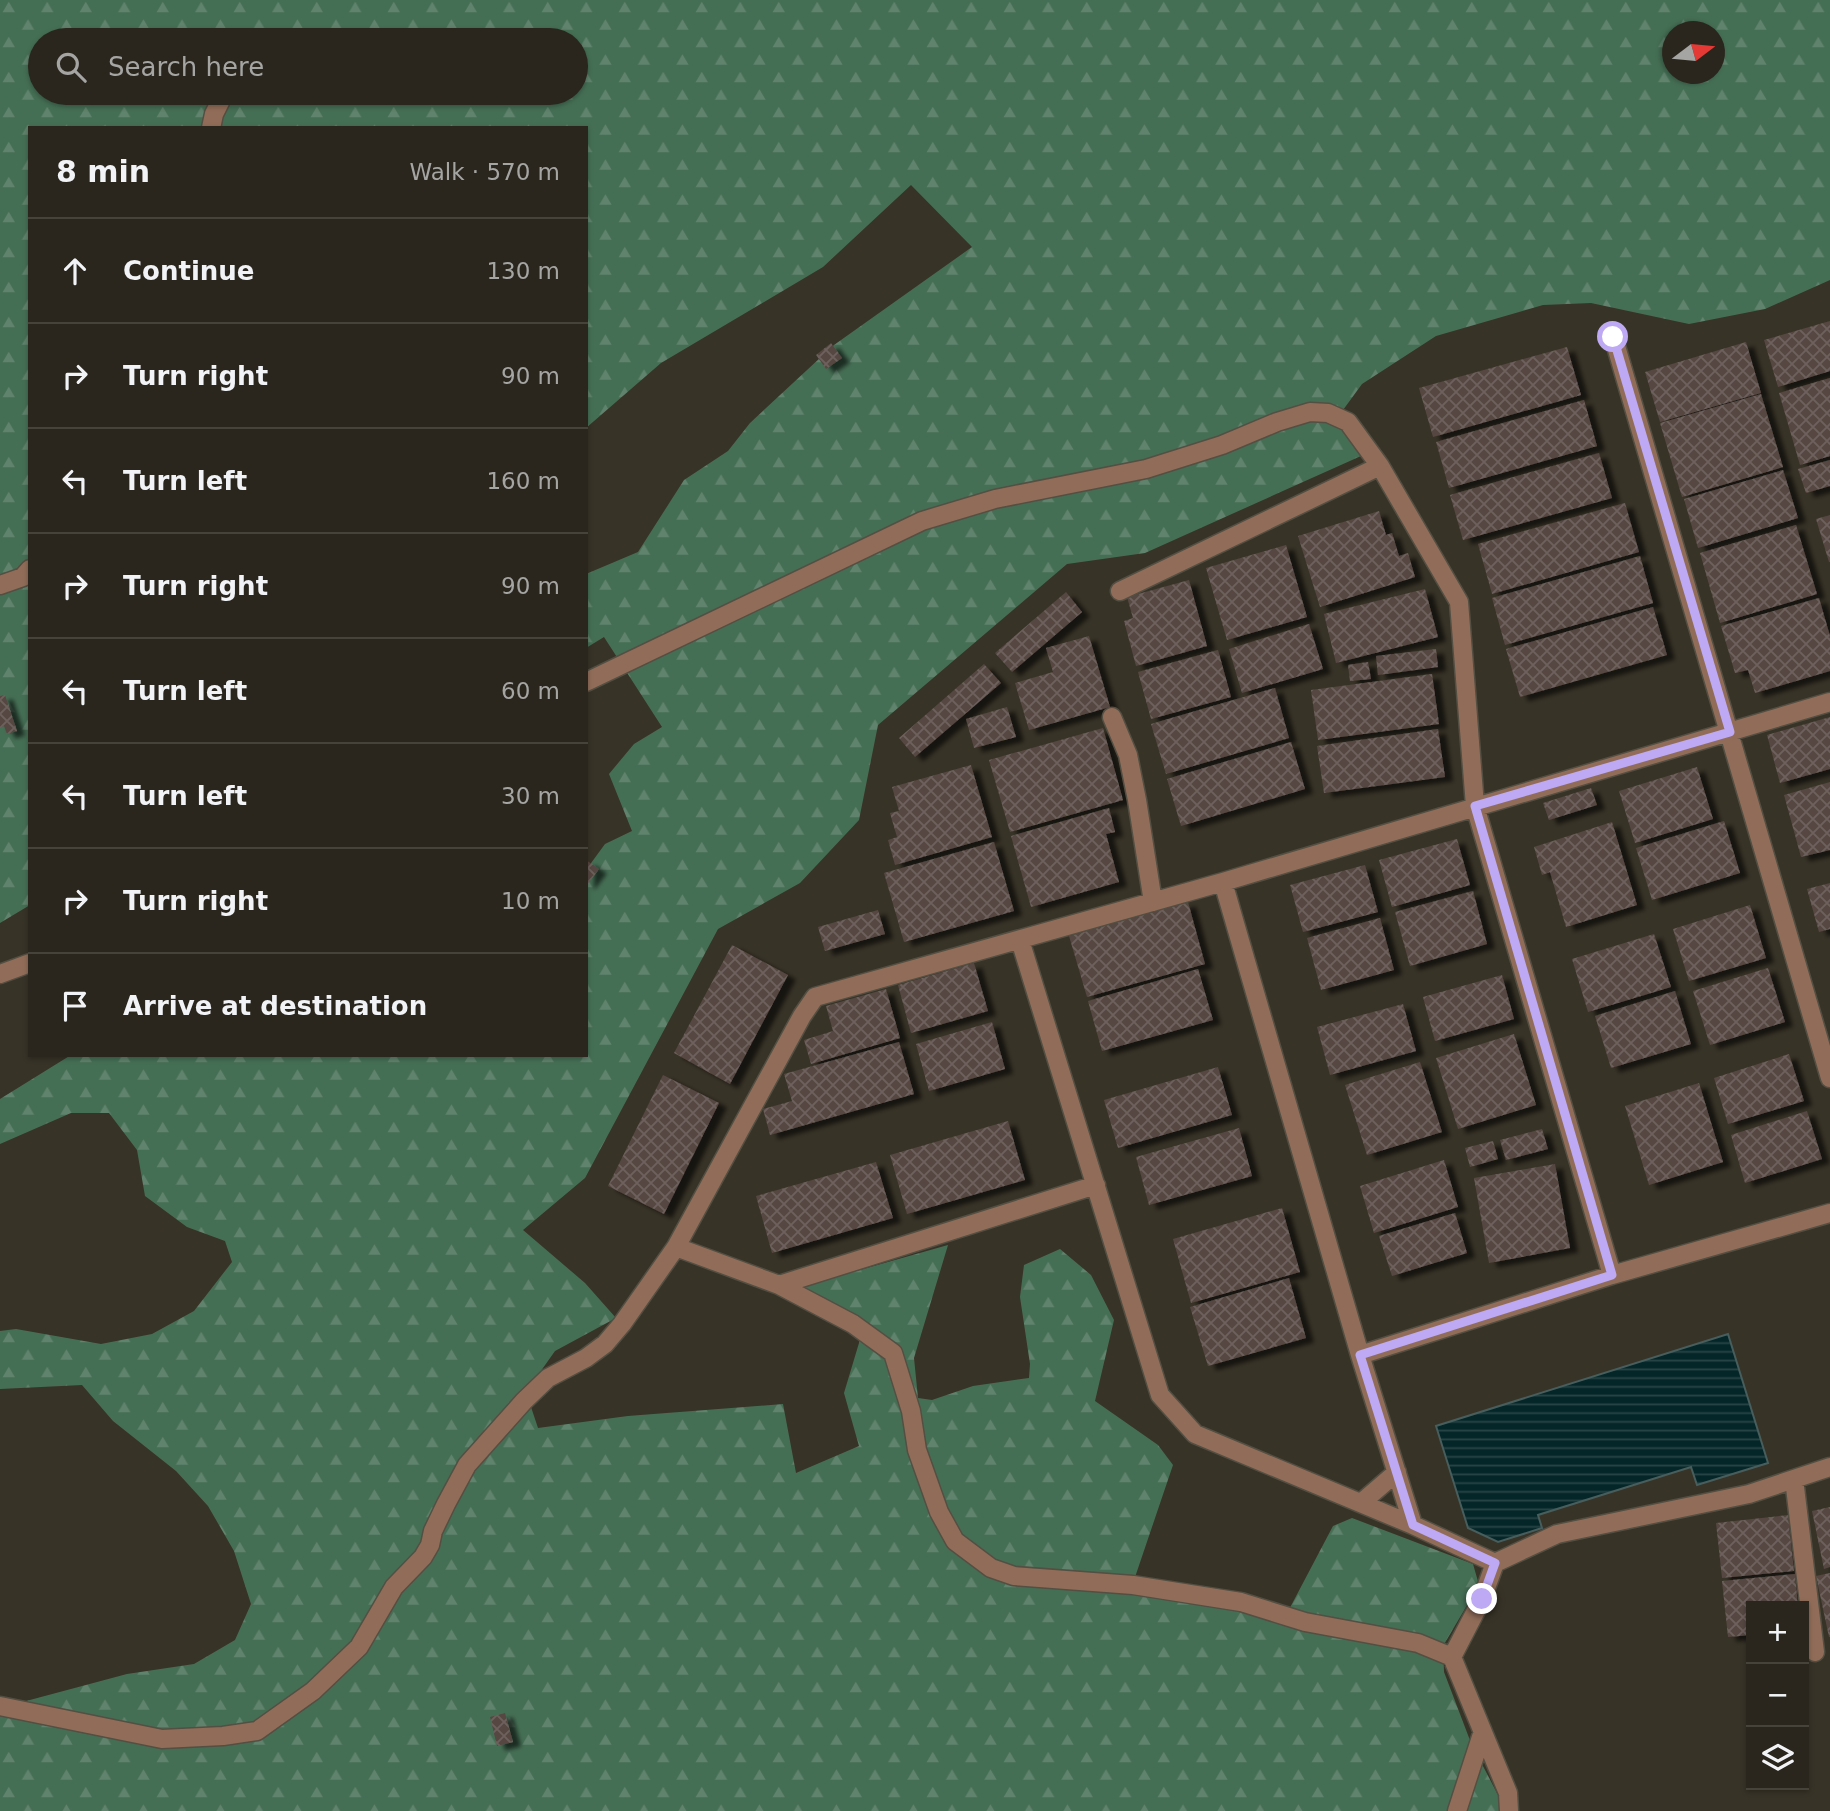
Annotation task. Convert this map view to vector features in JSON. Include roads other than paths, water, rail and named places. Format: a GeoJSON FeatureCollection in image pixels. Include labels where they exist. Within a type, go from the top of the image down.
{"type":"FeatureCollection","features":[{"type":"Feature","properties":{"kind":"street"},"geometry":{"type":"LineString","coordinates":[[211,126],[218,105]]}},
{"type":"Feature","properties":{"kind":"street"},"geometry":{"type":"LineString","coordinates":[[1613,337],[1830,1078]]}},
{"type":"Feature","properties":{"kind":"street"},"geometry":{"type":"LineString","coordinates":[[588,681],[922,521],[995,499],[1146,470],[1310,412],[1328,413],[1348,422],[1380,466],[1459,602],[1475,806],[1612,1275]]}},
{"type":"Feature","properties":{"kind":"street"},"geometry":{"type":"LineString","coordinates":[[1120,592],[1380,466]]}},
{"type":"Feature","properties":{"kind":"street"},"geometry":{"type":"LineString","coordinates":[[0,585],[23,577],[28,571]]}},
{"type":"Feature","properties":{"kind":"street"},"geometry":{"type":"LineString","coordinates":[[0,1706],[162,1739],[223,1736],[257,1731],[313,1691],[359,1647],[394,1587],[423,1557],[430,1545],[433,1531],[467,1465],[548,1378],[586,1358],[605,1344],[622,1324],[676,1247],[802,1016],[815,998],[1223,882],[1830,702]]}},
{"type":"Feature","properties":{"kind":"street"},"geometry":{"type":"LineString","coordinates":[[1112,717],[1128,755],[1138,800],[1153,902]]}},
{"type":"Feature","properties":{"kind":"street"},"geometry":{"type":"LineString","coordinates":[[1223,882],[1360,1355],[1413,1525]]}},
{"type":"Feature","properties":{"kind":"street"},"geometry":{"type":"LineString","coordinates":[[1020,940],[1160,1395],[1195,1434],[1413,1525],[1495,1563]]}},
{"type":"Feature","properties":{"kind":"street"},"geometry":{"type":"LineString","coordinates":[[0,974],[28,964]]}},
{"type":"Feature","properties":{"kind":"street"},"geometry":{"type":"LineString","coordinates":[[779,1285],[1096,1185]]}},
{"type":"Feature","properties":{"kind":"street"},"geometry":{"type":"LineString","coordinates":[[1360,1355],[1612,1275],[1830,1213]]}},
{"type":"Feature","properties":{"kind":"street"},"geometry":{"type":"LineString","coordinates":[[676,1247],[779,1285],[853,1324],[893,1353],[911,1411],[917,1450],[939,1512],[955,1541],[991,1569],[1014,1576],[1133,1585],[1241,1602],[1305,1622],[1418,1643],[1452,1657],[1508,1793],[1509,1811]]}},
{"type":"Feature","properties":{"kind":"street"},"geometry":{"type":"LineString","coordinates":[[1452,1657],[1482,1599],[1495,1563],[1557,1534],[1749,1494],[1830,1467]]}},
{"type":"Feature","properties":{"kind":"street"},"geometry":{"type":"LineString","coordinates":[[1361,1503],[1397,1472]]}},
{"type":"Feature","properties":{"kind":"street"},"geometry":{"type":"LineString","coordinates":[[1794,1479],[1815,1653]]}},
{"type":"Feature","properties":{"kind":"street"},"geometry":{"type":"LineString","coordinates":[[1457,1811],[1482,1734]]}},
{"type":"Feature","properties":{"kind":"water"},"geometry":{"type":"Polygon","coordinates":[[[1728,1334],[1768,1463],[1697,1485],[1691,1467],[1538,1515],[1542,1528],[1498,1542],[1468,1528],[1436,1426],[1728,1334]]]}}]}
